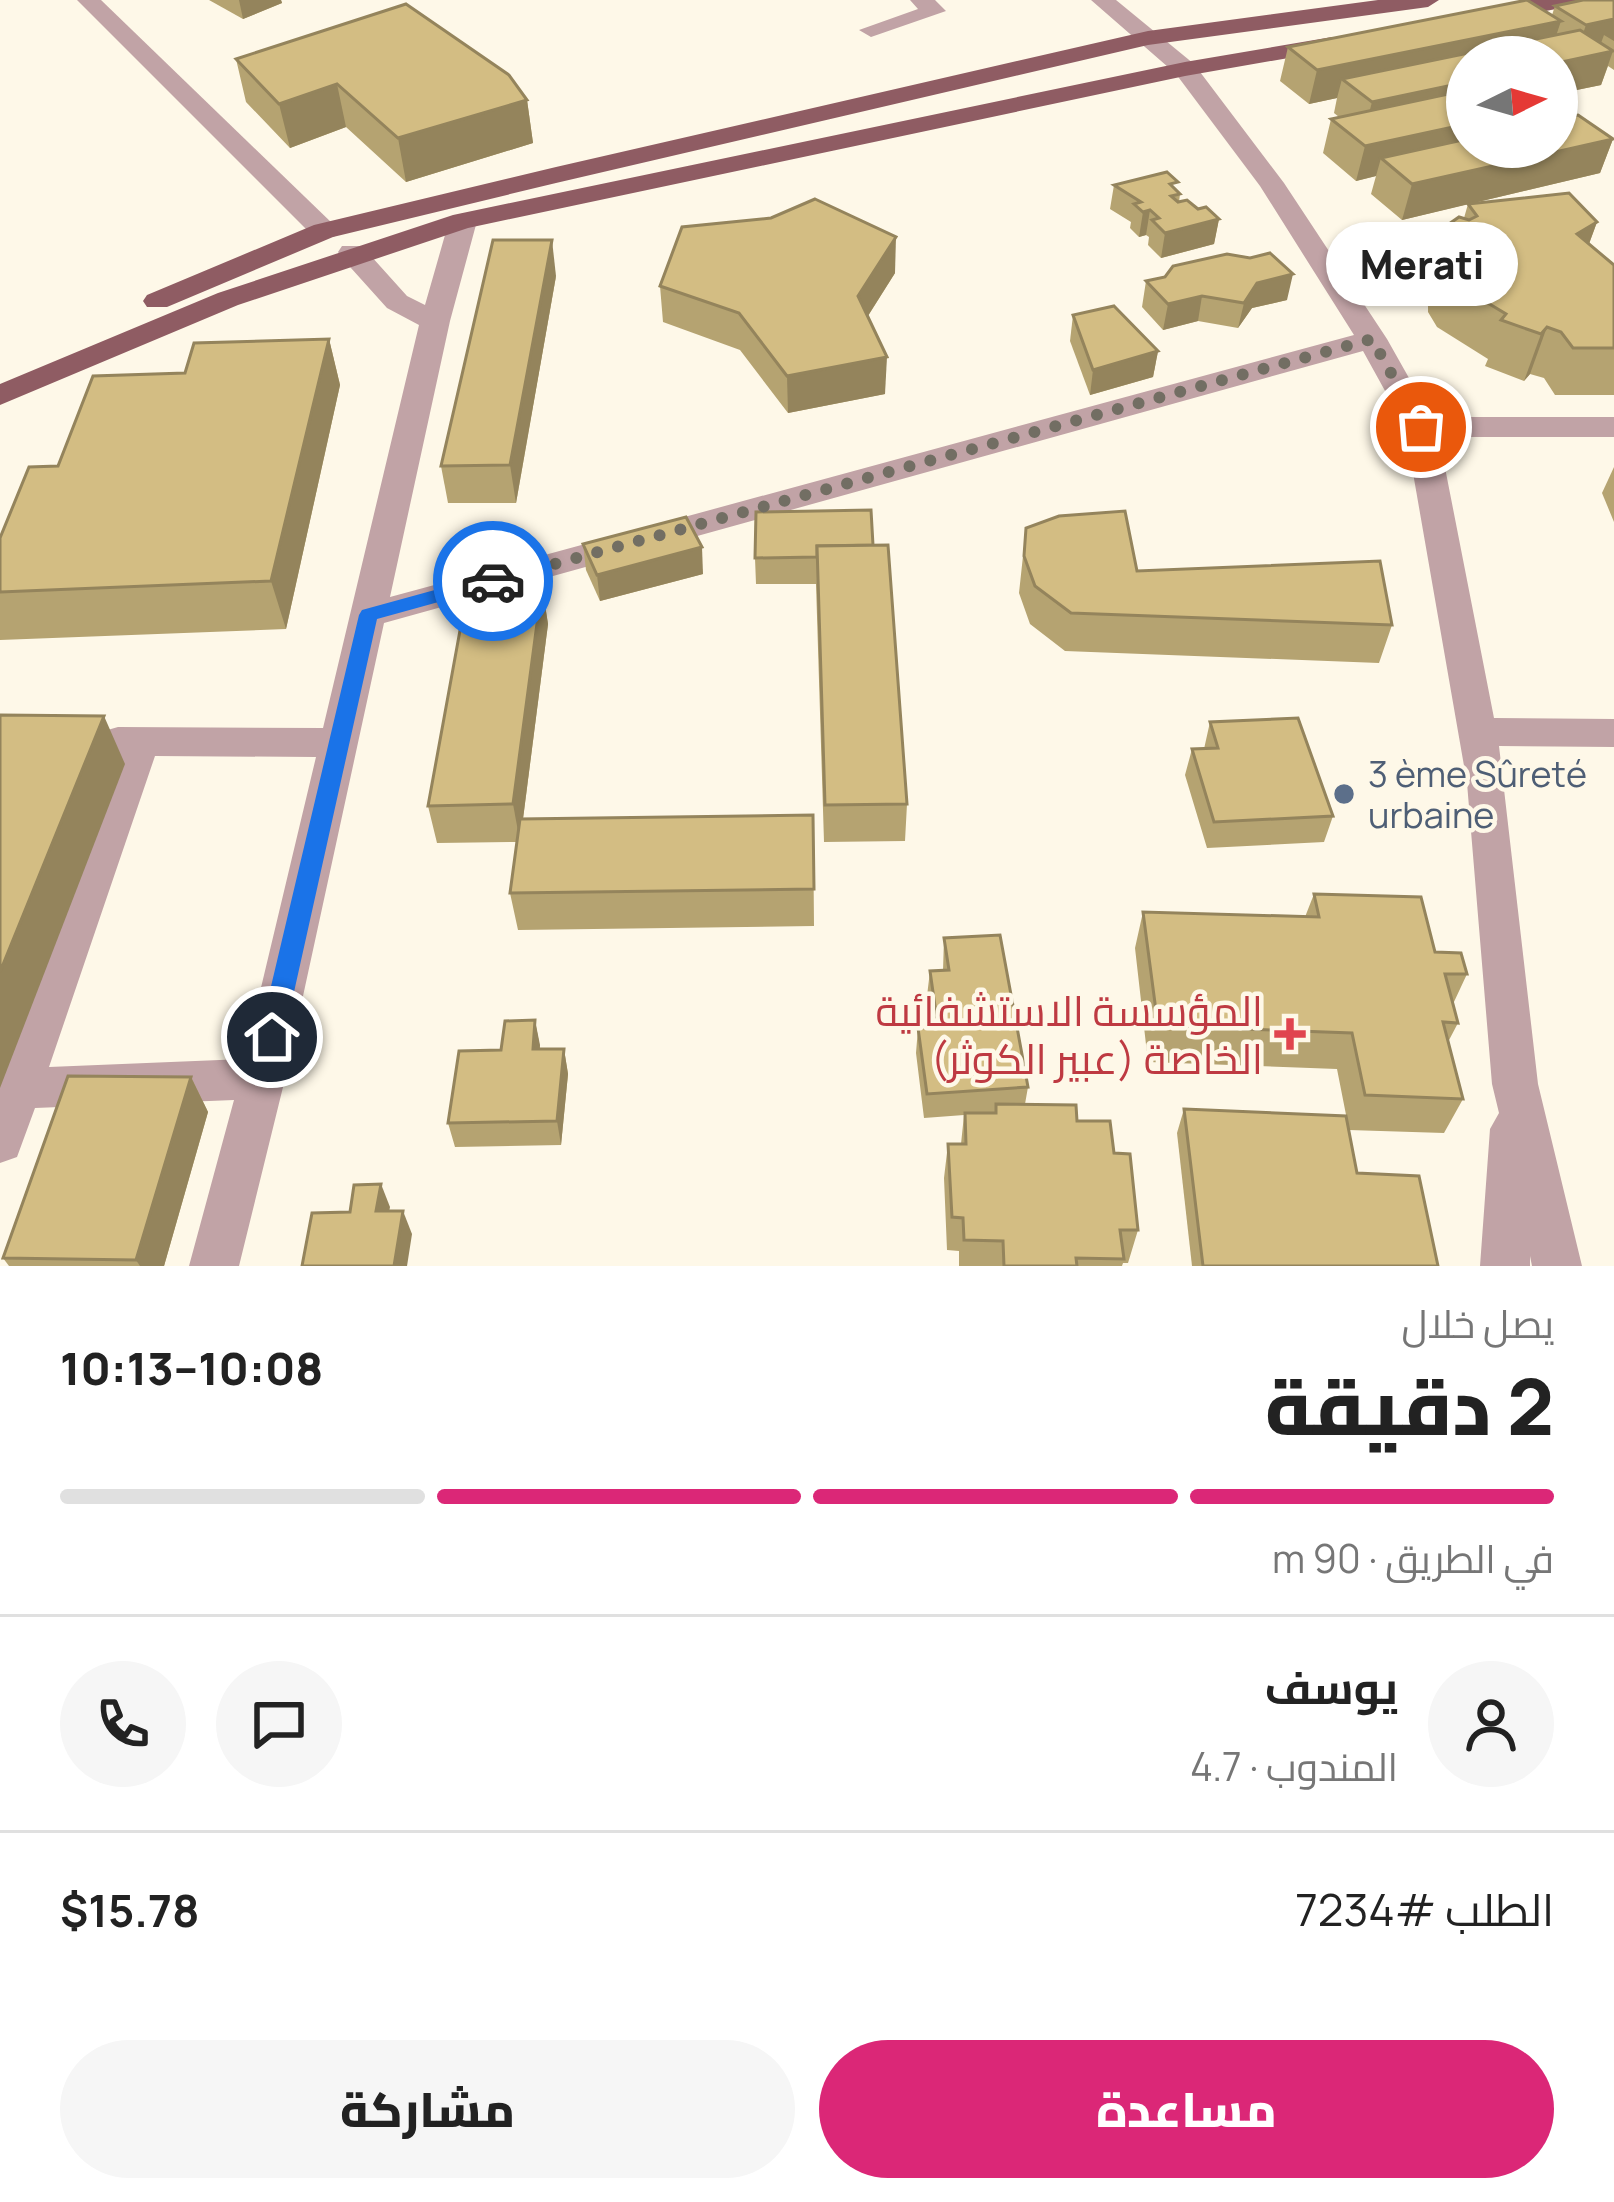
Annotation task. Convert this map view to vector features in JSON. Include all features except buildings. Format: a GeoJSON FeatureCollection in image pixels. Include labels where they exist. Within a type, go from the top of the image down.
{"type":"FeatureCollection","features":[{"type":"Feature","properties":{"kind":"main road"},"geometry":{"type":"LineString","coordinates":[[0,372],[324,231],[1148,38],[1434,19],[1567,0]]}},
{"type":"Feature","properties":{"kind":"main road"},"geometry":{"type":"LineString","coordinates":[[0,396],[116,342],[352,253],[463,221],[1185,69],[1370,38]]}},
{"type":"Feature","properties":{"kind":"street"},"geometry":{"type":"LineString","coordinates":[[88,0],[324,231]]}},
{"type":"Feature","properties":{"kind":"street"},"geometry":{"type":"LineString","coordinates":[[871,30],[935,10],[921,0]]}},
{"type":"Feature","properties":{"kind":"street"},"geometry":{"type":"LineString","coordinates":[[1102,0],[1185,69],[1271,183],[1372,339],[1421,427],[1487,783],[1515,1084],[1557,1266]]}},
{"type":"Feature","properties":{"kind":"street"},"geometry":{"type":"LineString","coordinates":[[214,1266],[262,1079],[435,321],[463,221]]}},
{"type":"Feature","properties":{"kind":"street"},"geometry":{"type":"LineString","coordinates":[[352,253],[397,302],[435,321]]}},
{"type":"Feature","properties":{"kind":"street"},"geometry":{"type":"LineString","coordinates":[[368,615],[1372,339]]}},
{"type":"Feature","properties":{"kind":"street"},"geometry":{"type":"LineString","coordinates":[[1421,427],[1614,427]]}},
{"type":"Feature","properties":{"kind":"street"},"geometry":{"type":"LineString","coordinates":[[1477,732],[1614,734]]}},
{"type":"Feature","properties":{"kind":"street"},"geometry":{"type":"LineString","coordinates":[[71,740],[339,743]]}},
{"type":"Feature","properties":{"kind":"street"},"geometry":{"type":"LineString","coordinates":[[0,1142],[141,741]]}},
{"type":"Feature","properties":{"kind":"street"},"geometry":{"type":"LineString","coordinates":[[20,1088],[262,1079]]}},
{"type":"Feature","properties":{"kind":"street"},"geometry":{"type":"LineString","coordinates":[[1505,1266],[1515,1084]]}},
{"type":"Feature","properties":{"kind":"way so far"},"geometry":{"type":"LineString","coordinates":[[493,581],[1372,339],[1421,427]]}},
{"type":"Feature","properties":{"kind":"place","name":"Merati"},"geometry":{"type":"Point","coordinates":[1421,427]}},
{"type":"Feature","properties":{"kind":"place","name":"3 ème Sûreté urbaine"},"geometry":{"type":"Point","coordinates":[1344,794]}},
{"type":"Feature","properties":{"kind":"place","name":"المؤسسة الاستشفائية الخاصة (عبير الكوثر)"},"geometry":{"type":"Point","coordinates":[1290,1034]}},
{"type":"Feature","properties":{"kind":"route"},"geometry":{"type":"LineString","coordinates":[[272,1037],[368,615],[493,581]]}}]}
